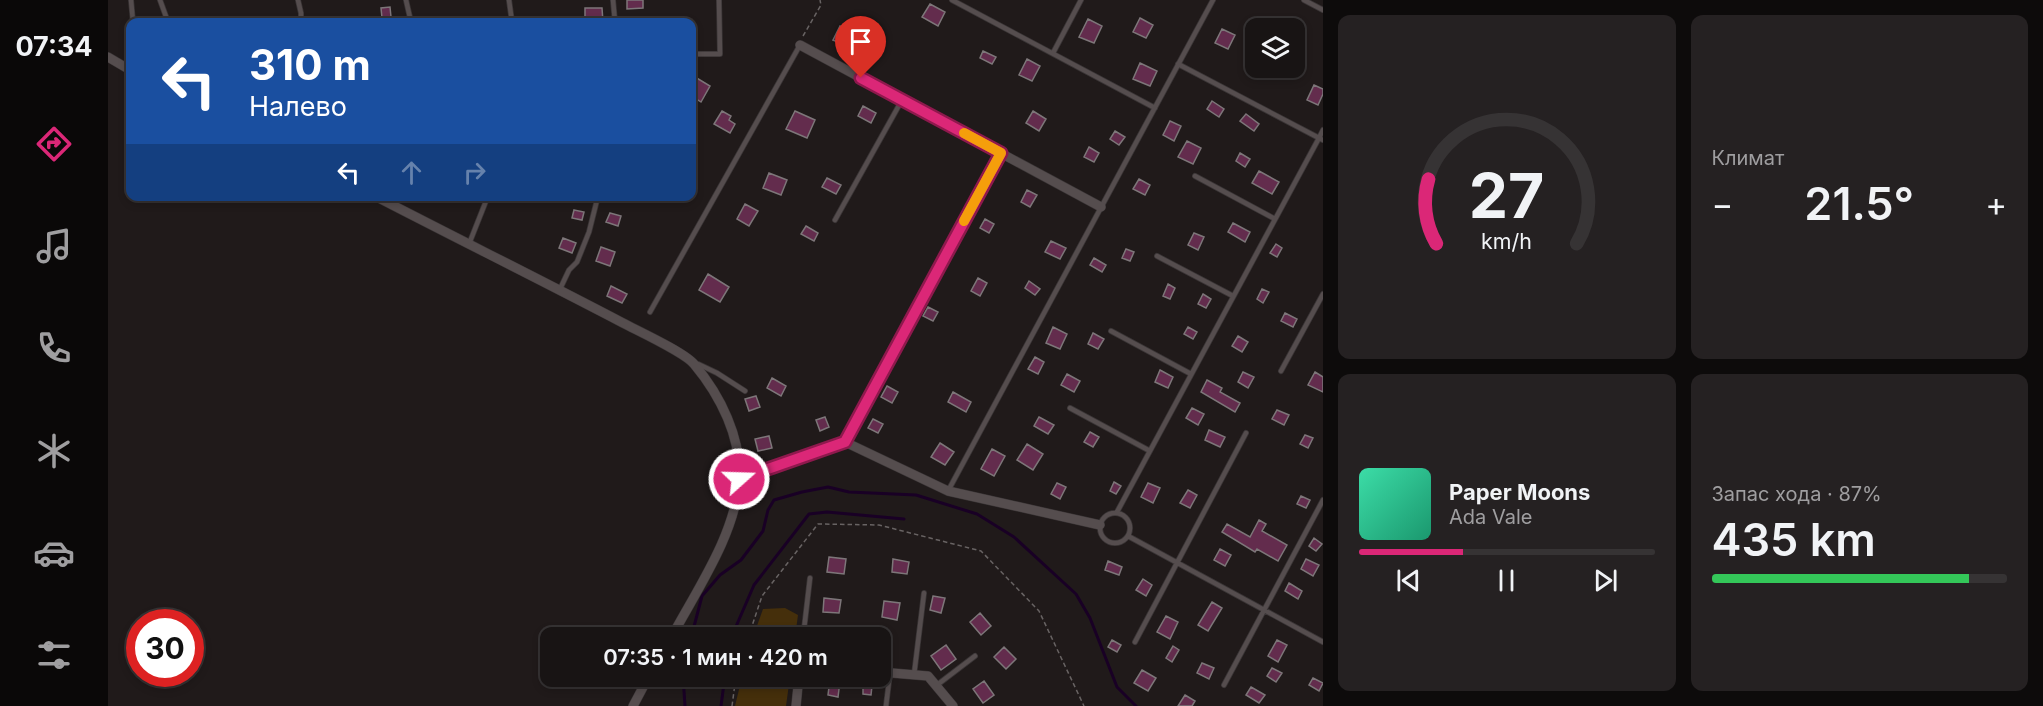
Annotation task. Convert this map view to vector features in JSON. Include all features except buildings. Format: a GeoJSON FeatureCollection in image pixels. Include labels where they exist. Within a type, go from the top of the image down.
{"type":"FeatureCollection","features":[{"type":"Feature","properties":{"kind":"street"},"geometry":{"type":"LineString","coordinates":[[800,45],[1101,207]]}},
{"type":"Feature","properties":{"kind":"street"},"geometry":{"type":"LineString","coordinates":[[108,57],[126,67]]}},
{"type":"Feature","properties":{"kind":"street"},"geometry":{"type":"LineString","coordinates":[[385,201],[560,290],[692,362],[716,396],[734,435],[739,479],[735,506],[726,532],[676,627]]}},
{"type":"Feature","properties":{"kind":"street"},"geometry":{"type":"LineString","coordinates":[[739,479],[845,442],[948,491],[1100,525]]}},
{"type":"Feature","properties":{"kind":"street"},"geometry":{"type":"LineString","coordinates":[[891,673],[928,676],[953,706]]}},
{"type":"Feature","properties":{"kind":"street"},"geometry":{"type":"LineString","coordinates":[[633,706],[643,687]]}},
{"type":"Feature","properties":{"kind":"street"},"geometry":{"type":"LineString","coordinates":[[796,706],[798,687]]}},
{"type":"Feature","properties":{"kind":"lane"},"geometry":{"type":"LineString","coordinates":[[131,0],[133,18]]}},
{"type":"Feature","properties":{"kind":"lane"},"geometry":{"type":"LineString","coordinates":[[160,0],[167,18]]}},
{"type":"Feature","properties":{"kind":"lane"},"geometry":{"type":"LineString","coordinates":[[298,0],[301,18]]}},
{"type":"Feature","properties":{"kind":"lane"},"geometry":{"type":"LineString","coordinates":[[406,0],[410,18]]}},
{"type":"Feature","properties":{"kind":"lane"},"geometry":{"type":"LineString","coordinates":[[509,0],[511,18]]}},
{"type":"Feature","properties":{"kind":"lane"},"geometry":{"type":"LineString","coordinates":[[613,0],[615,18]]}},
{"type":"Feature","properties":{"kind":"lane"},"geometry":{"type":"LineString","coordinates":[[696,54],[720,54],[718,0]]}},
{"type":"Feature","properties":{"kind":"lane"},"geometry":{"type":"LineString","coordinates":[[1053,53],[1081,0]]}},
{"type":"Feature","properties":{"kind":"lane"},"geometry":{"type":"LineString","coordinates":[[948,491],[1213,0]]}},
{"type":"Feature","properties":{"kind":"lane"},"geometry":{"type":"LineString","coordinates":[[1304,0],[1323,10]]}},
{"type":"Feature","properties":{"kind":"lane"},"geometry":{"type":"LineString","coordinates":[[955,1],[1155,108]]}},
{"type":"Feature","properties":{"kind":"lane"},"geometry":{"type":"LineString","coordinates":[[650,312],[800,45]]}},
{"type":"Feature","properties":{"kind":"lane"},"geometry":{"type":"LineString","coordinates":[[1178,64],[1321,139]]}},
{"type":"Feature","properties":{"kind":"lane"},"geometry":{"type":"LineString","coordinates":[[835,220],[902,100]]}},
{"type":"Feature","properties":{"kind":"lane"},"geometry":{"type":"LineString","coordinates":[[1117,513],[1275,219],[1321,139],[1323,130]]}},
{"type":"Feature","properties":{"kind":"lane"},"geometry":{"type":"LineString","coordinates":[[845,442],[1001,153]]}},
{"type":"Feature","properties":{"kind":"lane"},"geometry":{"type":"LineString","coordinates":[[1195,176],[1275,219]]}},
{"type":"Feature","properties":{"kind":"lane"},"geometry":{"type":"LineString","coordinates":[[469,244],[487,201]]}},
{"type":"Feature","properties":{"kind":"lane"},"geometry":{"type":"LineString","coordinates":[[560,290],[569,270],[577,262],[597,201]]}},
{"type":"Feature","properties":{"kind":"lane"},"geometry":{"type":"LineString","coordinates":[[1157,256],[1233,296]]}},
{"type":"Feature","properties":{"kind":"lane"},"geometry":{"type":"LineString","coordinates":[[1281,371],[1323,294]]}},
{"type":"Feature","properties":{"kind":"lane"},"geometry":{"type":"LineString","coordinates":[[1112,331],[1191,374]]}},
{"type":"Feature","properties":{"kind":"lane"},"geometry":{"type":"LineString","coordinates":[[692,362],[717,373],[745,392]]}},
{"type":"Feature","properties":{"kind":"lane"},"geometry":{"type":"LineString","coordinates":[[1070,408],[1150,451]]}},
{"type":"Feature","properties":{"kind":"lane"},"geometry":{"type":"LineString","coordinates":[[1135,642],[1246,433]]}},
{"type":"Feature","properties":{"kind":"lane"},"geometry":{"type":"LineString","coordinates":[[1224,685],[1323,500]]}},
{"type":"Feature","properties":{"kind":"lane"},"geometry":{"type":"LineString","coordinates":[[1117,513],[1124,515],[1131,529],[1124,541],[1110,543],[1104,539],[1100,525],[1109,514],[1117,513]]}},
{"type":"Feature","properties":{"kind":"lane"},"geometry":{"type":"LineString","coordinates":[[1128,536],[1323,642]]}},
{"type":"Feature","properties":{"kind":"lane"},"geometry":{"type":"LineString","coordinates":[[804,627],[810,579]]}},
{"type":"Feature","properties":{"kind":"lane"},"geometry":{"type":"LineString","coordinates":[[914,675],[924,593]]}},
{"type":"Feature","properties":{"kind":"lane"},"geometry":{"type":"LineString","coordinates":[[937,685],[975,656]]}},
{"type":"Feature","properties":{"kind":"lane"},"geometry":{"type":"LineString","coordinates":[[885,687],[886,706]]}},
{"type":"Feature","properties":{"kind":"path"},"geometry":{"type":"LineString","coordinates":[[800,45],[821,5],[820,0]]}},
{"type":"Feature","properties":{"kind":"path"},"geometry":{"type":"LineString","coordinates":[[752,627],[762,596],[818,524],[879,525],[981,551],[1039,611],[1084,706]]}},
{"type":"Feature","properties":{"kind":"path"},"geometry":{"type":"LineString","coordinates":[[732,706],[735,687]]}},
{"type":"Feature","properties":{"kind":"shaded area"},"geometry":{"type":"Polygon","coordinates":[[[785,608],[798,615],[796,627],[757,627],[763,609],[785,608]]]}},
{"type":"Feature","properties":{"kind":"shaded area"},"geometry":{"type":"Polygon","coordinates":[[[740,687],[789,687],[786,706],[735,706],[740,687]]]}},
{"type":"Feature","properties":{"kind":"waterway"},"geometry":{"type":"LineString","coordinates":[[694,627],[702,596],[720,575],[741,560],[763,531],[768,510],[774,500],[828,487],[849,492],[916,495],[977,514],[1014,537],[1076,594],[1090,618],[1117,687],[1136,706]]}},
{"type":"Feature","properties":{"kind":"waterway"},"geometry":{"type":"LineString","coordinates":[[736,627],[754,585],[809,514],[827,512],[904,519]]}},
{"type":"Feature","properties":{"kind":"waterway"},"geometry":{"type":"LineString","coordinates":[[684,687],[685,706]]}},
{"type":"Feature","properties":{"kind":"waterway"},"geometry":{"type":"LineString","coordinates":[[721,706],[724,687]]}},
{"type":"Feature","properties":{"kind":"slow traffic"},"geometry":{"type":"LineString","coordinates":[[964,133],[1001,153],[964,221]]}},
{"type":"Feature","properties":{"kind":"route"},"geometry":{"type":"LineString","coordinates":[[739,479],[845,442],[1001,153],[861,78]]}}]}
